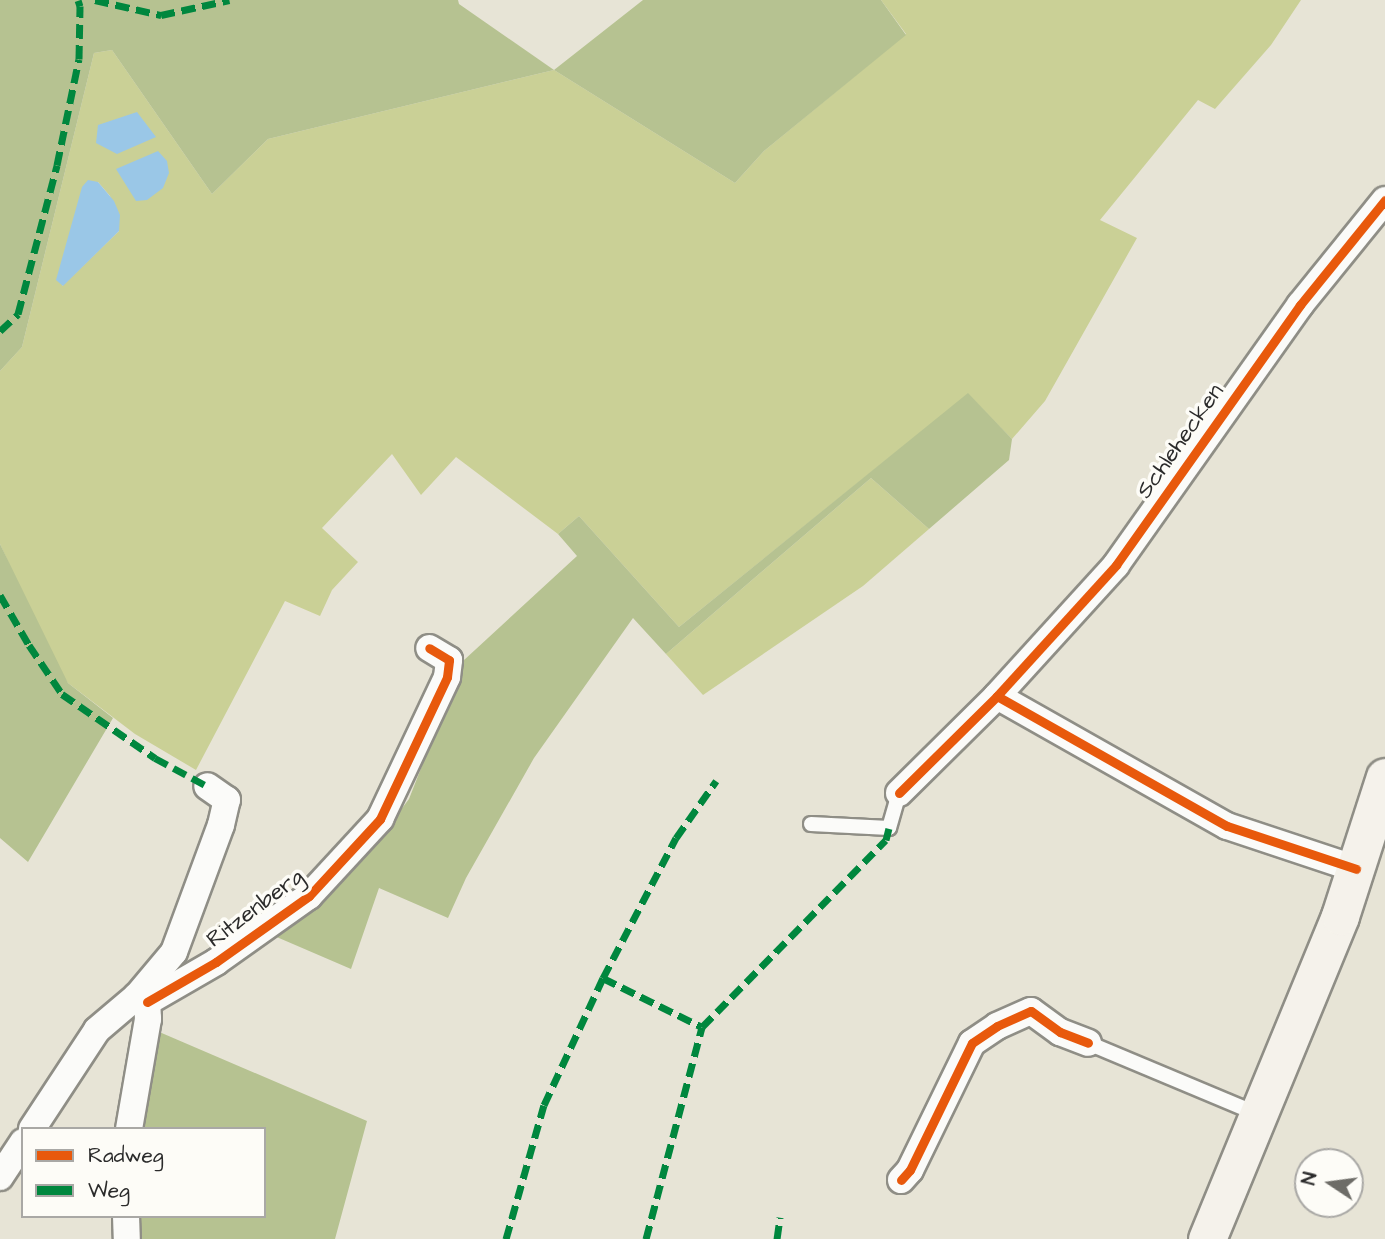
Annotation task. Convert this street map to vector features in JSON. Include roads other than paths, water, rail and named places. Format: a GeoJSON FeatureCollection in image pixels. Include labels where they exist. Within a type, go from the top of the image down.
{"type":"FeatureCollection","features":[{"type":"Feature","properties":{"kind":"main road"},"geometry":{"type":"LineString","coordinates":[[1208,1239],[1356,869],[1385,777]]}},
{"type":"Feature","properties":{"kind":"street","name":"Schlehecken"},"geometry":{"type":"LineString","coordinates":[[899,793],[998,696],[1116,565],[1300,305],[1385,201]]}},
{"type":"Feature","properties":{"kind":"street","name":"Ritzenberg"},"geometry":{"type":"LineString","coordinates":[[142,999],[216,962],[309,896],[380,819],[447,677],[449,660],[429,648]]}},
{"type":"Feature","properties":{"kind":"street"},"geometry":{"type":"LineString","coordinates":[[998,696],[1227,826],[1356,869]]}},
{"type":"Feature","properties":{"kind":"street"},"geometry":{"type":"LineString","coordinates":[[33,1127],[97,1030],[142,999],[174,952],[221,825],[226,800],[207,786]]}},
{"type":"Feature","properties":{"kind":"street"},"geometry":{"type":"LineString","coordinates":[[129,1127],[142,999]]}},
{"type":"Feature","properties":{"kind":"street"},"geometry":{"type":"LineString","coordinates":[[901,1181],[910,1170],[972,1042],[997,1026],[1031,1011],[1060,1032],[1088,1043]]}},
{"type":"Feature","properties":{"kind":"street"},"geometry":{"type":"LineString","coordinates":[[0,1177],[21,1145]]}},
{"type":"Feature","properties":{"kind":"street"},"geometry":{"type":"LineString","coordinates":[[126,1218],[127,1239]]}},
{"type":"Feature","properties":{"kind":"lane"},"geometry":{"type":"LineString","coordinates":[[811,824],[889,828],[899,793]]}},
{"type":"Feature","properties":{"kind":"lane"},"geometry":{"type":"LineString","coordinates":[[1088,1043],[1259,1115]]}},
{"type":"Feature","properties":{"kind":"water"},"geometry":{"type":"Polygon","coordinates":[[[137,112],[156,137],[117,154],[96,143],[98,125],[137,112]]]}},
{"type":"Feature","properties":{"kind":"water"},"geometry":{"type":"Polygon","coordinates":[[[158,151],[167,161],[169,173],[163,188],[147,200],[136,201],[116,169],[158,151]]]}},
{"type":"Feature","properties":{"kind":"water"},"geometry":{"type":"Polygon","coordinates":[[[88,180],[98,182],[114,201],[120,215],[119,231],[63,286],[56,280],[82,187],[88,180]]]}}]}
